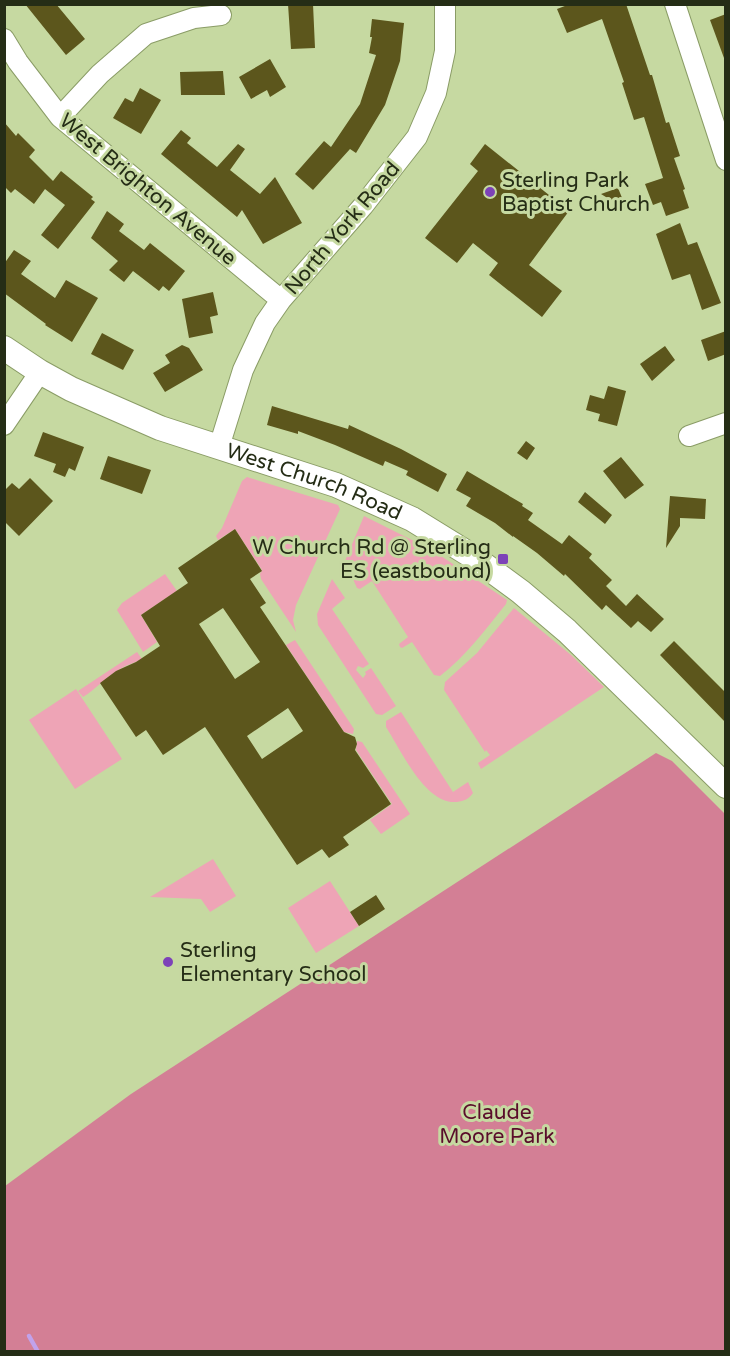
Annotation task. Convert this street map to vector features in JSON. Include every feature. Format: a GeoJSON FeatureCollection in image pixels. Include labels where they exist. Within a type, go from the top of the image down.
{"type":"FeatureCollection","features":[{"type":"Feature","properties":{"kind":"main road","name":"West Church Road"},"geometry":{"type":"LineString","coordinates":[[4,348],[40,372],[104,405],[160,428],[336,485],[412,519],[472,556],[521,592],[567,631],[726,786]]}},
{"type":"Feature","properties":{"kind":"street","name":"North York Road"},"geometry":{"type":"LineString","coordinates":[[219,447],[243,370],[265,323],[281,300],[363,206],[417,137],[436,93],[445,51],[445,4]]}},
{"type":"Feature","properties":{"kind":"street"},"geometry":{"type":"LineString","coordinates":[[675,4],[726,160]]}},
{"type":"Feature","properties":{"kind":"street"},"geometry":{"type":"LineString","coordinates":[[60,117],[100,74],[146,34],[194,18],[221,15]]}},
{"type":"Feature","properties":{"kind":"street","name":"West Brighton Avenue"},"geometry":{"type":"LineString","coordinates":[[4,39],[18,62],[60,117],[281,300]]}},
{"type":"Feature","properties":{"kind":"street"},"geometry":{"type":"LineString","coordinates":[[4,425],[40,372]]}},
{"type":"Feature","properties":{"kind":"street"},"geometry":{"type":"LineString","coordinates":[[689,436],[726,423]]}},
{"type":"Feature","properties":{"kind":"shaded area"},"geometry":{"type":"Polygon","coordinates":[[[247,477],[338,505],[340,509],[296,605],[293,620],[296,632],[261,579],[262,570],[235,529],[218,540],[216,536],[222,528],[242,481],[247,477]]]}},
{"type":"Feature","properties":{"kind":"shaded area"},"geometry":{"type":"Polygon","coordinates":[[[364,516],[432,550],[507,600],[475,642],[440,676],[434,675],[412,642],[400,647],[399,644],[408,637],[372,581],[360,589],[357,588],[345,561],[364,516]]]}},
{"type":"Feature","properties":{"kind":"shaded area"},"geometry":{"type":"Polygon","coordinates":[[[165,574],[177,591],[141,615],[157,642],[143,652],[117,610],[122,603],[165,574]]]}},
{"type":"Feature","properties":{"kind":"shaded area"},"geometry":{"type":"Polygon","coordinates":[[[332,579],[345,598],[332,609],[369,664],[363,668],[358,666],[356,670],[363,678],[365,672],[371,668],[396,706],[382,715],[376,714],[318,625],[317,614],[332,579]]]}},
{"type":"Feature","properties":{"kind":"shaded area"},"geometry":{"type":"Polygon","coordinates":[[[514,608],[571,655],[604,687],[481,769],[478,763],[490,755],[486,750],[485,752],[444,690],[445,682],[477,653],[514,608]]]}},
{"type":"Feature","properties":{"kind":"shaded area"},"geometry":{"type":"Polygon","coordinates":[[[295,640],[354,729],[353,734],[344,732],[286,645],[295,640]]]}},
{"type":"Feature","properties":{"kind":"shaded area"},"geometry":{"type":"Polygon","coordinates":[[[137,652],[142,659],[120,669],[83,697],[78,691],[137,652]]]}},
{"type":"Feature","properties":{"kind":"shaded area"},"geometry":{"type":"Polygon","coordinates":[[[76,689],[122,759],[75,789],[29,720],[76,689]]]}},
{"type":"Feature","properties":{"kind":"shaded area"},"geometry":{"type":"Polygon","coordinates":[[[401,712],[453,792],[468,782],[473,793],[468,798],[457,802],[445,801],[424,786],[386,727],[386,721],[401,712]]]}},
{"type":"Feature","properties":{"kind":"shaded area"},"geometry":{"type":"Polygon","coordinates":[[[357,741],[362,742],[410,814],[381,834],[370,820],[392,804],[356,750],[357,741]]]}},
{"type":"Feature","properties":{"kind":"shaded area"},"geometry":{"type":"Polygon","coordinates":[[[213,859],[236,896],[210,912],[201,899],[150,897],[213,859]]]}},
{"type":"Feature","properties":{"kind":"shaded area"},"geometry":{"type":"Polygon","coordinates":[[[330,881],[359,926],[316,953],[288,908],[330,881]]]}},
{"type":"Feature","properties":{"kind":"green space","name":"Claude Moore Park"},"geometry":{"type":"Polygon","coordinates":[[[656,753],[672,761],[725,814],[725,1351],[5,1351],[5,1186],[131,1094],[656,753]]]}},
{"type":"Feature","properties":{"kind":"building"},"geometry":{"type":"Polygon","coordinates":[[[25,4],[56,4],[85,39],[66,55],[25,4]]]}},
{"type":"Feature","properties":{"kind":"building"},"geometry":{"type":"Polygon","coordinates":[[[288,4],[313,4],[315,48],[291,49],[288,4]]]}},
{"type":"Feature","properties":{"kind":"building"},"geometry":{"type":"Polygon","coordinates":[[[570,4],[626,4],[650,75],[652,75],[666,123],[669,122],[680,156],[674,158],[689,208],[666,216],[661,202],[653,205],[645,184],[663,178],[644,117],[634,120],[622,83],[624,82],[602,19],[567,33],[557,9],[570,4]]]}},
{"type":"Feature","properties":{"kind":"building"},"geometry":{"type":"Polygon","coordinates":[[[726,14],[726,58],[724,58],[710,20],[726,14]]]}},
{"type":"Feature","properties":{"kind":"building"},"geometry":{"type":"Polygon","coordinates":[[[372,19],[404,23],[400,61],[385,105],[356,153],[350,149],[313,190],[295,174],[324,141],[331,147],[360,104],[376,55],[369,53],[372,19]]]}},
{"type":"Feature","properties":{"kind":"building"},"geometry":{"type":"Polygon","coordinates":[[[270,59],[286,87],[270,97],[267,90],[251,99],[239,77],[270,59]]]}},
{"type":"Feature","properties":{"kind":"building"},"geometry":{"type":"Polygon","coordinates":[[[223,71],[225,95],[181,95],[180,72],[223,71]]]}},
{"type":"Feature","properties":{"kind":"building"},"geometry":{"type":"Polygon","coordinates":[[[140,88],[161,100],[141,134],[113,118],[125,98],[133,102],[140,88]]]}},
{"type":"Feature","properties":{"kind":"building"},"geometry":{"type":"Polygon","coordinates":[[[4,122],[16,136],[18,133],[35,150],[29,157],[53,181],[61,171],[93,197],[91,199],[95,202],[58,249],[41,235],[65,205],[45,189],[34,204],[15,189],[11,193],[4,186],[4,122]]]}},
{"type":"Feature","properties":{"kind":"building"},"geometry":{"type":"Polygon","coordinates":[[[181,130],[191,138],[187,143],[217,167],[238,144],[245,149],[230,170],[260,194],[275,177],[302,223],[263,244],[242,210],[237,217],[161,154],[181,130]]]}},
{"type":"Feature","properties":{"kind":"building","name":"Sterling Park Baptist Church"},"geometry":{"type":"Polygon","coordinates":[[[485,144],[569,211],[529,265],[562,291],[542,317],[489,275],[498,263],[473,243],[457,263],[425,238],[478,171],[470,164],[485,144]]]}},
{"type":"Feature","properties":{"kind":"building"},"geometry":{"type":"Polygon","coordinates":[[[618,188],[627,210],[601,194],[618,188]]]}},
{"type":"Feature","properties":{"kind":"building"},"geometry":{"type":"Polygon","coordinates":[[[107,211],[124,224],[119,231],[144,250],[150,243],[185,271],[169,291],[163,286],[159,291],[133,271],[124,282],[109,270],[118,261],[91,238],[107,211]]]}},
{"type":"Feature","properties":{"kind":"building"},"geometry":{"type":"Polygon","coordinates":[[[680,223],[688,245],[697,242],[721,303],[702,310],[690,274],[672,280],[656,234],[680,223]]]}},
{"type":"Feature","properties":{"kind":"building"},"geometry":{"type":"Polygon","coordinates":[[[14,250],[31,261],[21,274],[55,298],[66,280],[98,298],[72,342],[45,325],[4,293],[4,264],[14,250]]]}},
{"type":"Feature","properties":{"kind":"building"},"geometry":{"type":"Polygon","coordinates":[[[213,292],[218,315],[210,317],[213,333],[189,338],[182,299],[213,292]]]}},
{"type":"Feature","properties":{"kind":"building"},"geometry":{"type":"Polygon","coordinates":[[[726,331],[726,354],[708,361],[701,340],[726,331]]]}},
{"type":"Feature","properties":{"kind":"building"},"geometry":{"type":"Polygon","coordinates":[[[102,333],[134,350],[123,370],[91,354],[102,333]]]}},
{"type":"Feature","properties":{"kind":"building"},"geometry":{"type":"Polygon","coordinates":[[[182,345],[189,348],[203,370],[165,392],[153,373],[170,363],[165,355],[182,345]]]}},
{"type":"Feature","properties":{"kind":"building"},"geometry":{"type":"Polygon","coordinates":[[[665,346],[675,360],[652,381],[640,364],[665,346]]]}},
{"type":"Feature","properties":{"kind":"building"},"geometry":{"type":"Polygon","coordinates":[[[608,386],[626,391],[617,426],[598,421],[600,414],[586,410],[590,395],[604,399],[608,386]]]}},
{"type":"Feature","properties":{"kind":"building"},"geometry":{"type":"Polygon","coordinates":[[[272,406],[348,429],[349,425],[447,474],[438,492],[406,475],[408,471],[385,461],[383,466],[298,431],[298,434],[267,425],[272,406]]]}},
{"type":"Feature","properties":{"kind":"building"},"geometry":{"type":"Polygon","coordinates":[[[43,432],[84,447],[75,471],[69,468],[65,477],[53,472],[56,464],[34,456],[43,432]]]}},
{"type":"Feature","properties":{"kind":"building"},"geometry":{"type":"Polygon","coordinates":[[[526,441],[535,448],[527,460],[517,453],[526,441]]]}},
{"type":"Feature","properties":{"kind":"building"},"geometry":{"type":"Polygon","coordinates":[[[108,456],[151,470],[142,494],[100,479],[108,456]]]}},
{"type":"Feature","properties":{"kind":"building"},"geometry":{"type":"Polygon","coordinates":[[[621,457],[644,485],[625,499],[603,471],[621,457]]]}},
{"type":"Feature","properties":{"kind":"building"},"geometry":{"type":"Polygon","coordinates":[[[467,471],[523,504],[522,506],[533,513],[528,520],[562,544],[569,535],[592,554],[589,558],[612,580],[606,586],[626,606],[637,594],[664,619],[651,632],[638,621],[631,628],[606,605],[602,610],[565,574],[564,576],[495,523],[466,506],[471,498],[456,490],[467,471]]]}},
{"type":"Feature","properties":{"kind":"building"},"geometry":{"type":"Polygon","coordinates":[[[30,478],[53,501],[19,536],[4,521],[4,491],[12,483],[19,489],[30,478]]]}},
{"type":"Feature","properties":{"kind":"building"},"geometry":{"type":"Polygon","coordinates":[[[585,492],[612,515],[605,524],[578,502],[585,492]]]}},
{"type":"Feature","properties":{"kind":"building"},"geometry":{"type":"Polygon","coordinates":[[[670,496],[706,499],[705,519],[680,518],[680,526],[666,548],[670,496]]]}},
{"type":"Feature","properties":{"kind":"building"},"geometry":{"type":"Polygon","coordinates":[[[235,529],[262,571],[250,579],[266,603],[260,607],[344,732],[355,737],[357,744],[355,750],[391,804],[343,837],[349,845],[329,858],[322,849],[297,865],[205,727],[163,755],[146,730],[136,737],[100,683],[116,671],[136,662],[160,646],[141,615],[188,583],[178,568],[235,529]],[[223,608],[199,624],[235,679],[260,662],[223,608]],[[288,708],[247,736],[262,759],[303,731],[288,708]]]}},
{"type":"Feature","properties":{"kind":"building"},"geometry":{"type":"Polygon","coordinates":[[[674,641],[726,693],[726,723],[660,655],[674,641]]]}},
{"type":"Feature","properties":{"kind":"building"},"geometry":{"type":"Polygon","coordinates":[[[376,895],[385,909],[359,926],[350,912],[376,895]]]}},
{"type":"Feature","properties":{"kind":"waterway"},"geometry":{"type":"LineString","coordinates":[[29,1336],[38,1352]]}},
{"type":"Feature","properties":{"kind":"place","name":"Sterling Park Baptist Church"},"geometry":{"type":"Point","coordinates":[490,192]}},
{"type":"Feature","properties":{"kind":"place","name":"W Church Rd @ Sterling ES (eastbound)"},"geometry":{"type":"Point","coordinates":[503,559]}},
{"type":"Feature","properties":{"kind":"place","name":"Sterling Elementary School"},"geometry":{"type":"Point","coordinates":[168,962]}}]}
